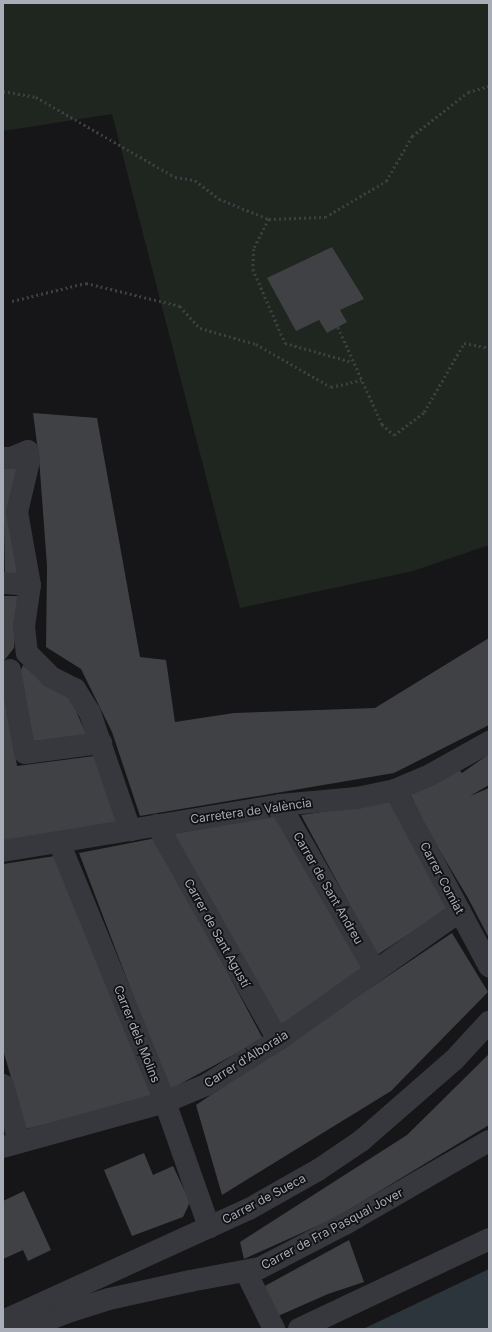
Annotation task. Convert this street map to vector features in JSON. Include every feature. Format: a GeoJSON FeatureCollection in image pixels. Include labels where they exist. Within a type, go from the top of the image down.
{"type":"FeatureCollection","features":[{"type":"Feature","properties":{"kind":"street"},"geometry":{"type":"LineString","coordinates":[[3,458],[12,458],[28,451],[29,461],[17,512],[30,585],[24,626],[27,653],[51,677],[74,688],[90,713],[102,743],[130,830]]}},
{"type":"Feature","properties":{"kind":"street"},"geometry":{"type":"LineString","coordinates":[[3,583],[30,585]]}},
{"type":"Feature","properties":{"kind":"street"},"geometry":{"type":"LineString","coordinates":[[27,650],[6,672],[25,753],[102,743]]}},
{"type":"Feature","properties":{"kind":"street","name":"Carretera de València"},"geometry":{"type":"LineString","coordinates":[[3,852],[280,805],[357,798],[395,790],[430,774],[489,742]]}},
{"type":"Feature","properties":{"kind":"street","name":"Carrer Comiat"},"geometry":{"type":"LineString","coordinates":[[395,790],[489,966]]}},
{"type":"Feature","properties":{"kind":"street","name":"Carrer de Sant Andreu"},"geometry":{"type":"LineString","coordinates":[[280,805],[375,970]]}},
{"type":"Feature","properties":{"kind":"street","name":"Carrer de Sant Agustí"},"geometry":{"type":"LineString","coordinates":[[157,825],[278,1040]]}},
{"type":"Feature","properties":{"kind":"street","name":"Carrer dels Molins"},"geometry":{"type":"LineString","coordinates":[[59,842],[165,1102],[209,1227]]}},
{"type":"Feature","properties":{"kind":"street","name":"Carrer d'Alboraia"},"geometry":{"type":"LineString","coordinates":[[11,1145],[165,1102],[206,1085],[278,1040],[460,911]]}},
{"type":"Feature","properties":{"kind":"street","name":"Carrer de Sueca"},"geometry":{"type":"LineString","coordinates":[[3,1321],[209,1227],[279,1192],[318,1170],[361,1141],[454,1060],[489,1022]]}},
{"type":"Feature","properties":{"kind":"street"},"geometry":{"type":"LineString","coordinates":[[3,1085],[11,1145]]}},
{"type":"Feature","properties":{"kind":"street","name":"Carrer de Fra Pasqual Jover"},"geometry":{"type":"LineString","coordinates":[[26,1329],[65,1313],[109,1299],[190,1281],[246,1272],[260,1268],[345,1224],[489,1141]]}},
{"type":"Feature","properties":{"kind":"street"},"geometry":{"type":"LineString","coordinates":[[299,1329],[489,1239]]}},
{"type":"Feature","properties":{"kind":"street"},"geometry":{"type":"LineString","coordinates":[[246,1272],[274,1329]]}},
{"type":"Feature","properties":{"kind":"path"},"geometry":{"type":"LineString","coordinates":[[3,91],[36,97],[175,177],[196,180],[219,199],[269,219],[325,217],[386,181],[412,136],[468,92],[489,86]]}},
{"type":"Feature","properties":{"kind":"path"},"geometry":{"type":"LineString","coordinates":[[269,219],[254,249],[253,270],[285,343],[353,363]]}},
{"type":"Feature","properties":{"kind":"path"},"geometry":{"type":"LineString","coordinates":[[12,301],[86,283],[180,306],[200,328],[256,344],[332,387],[361,380]]}},
{"type":"Feature","properties":{"kind":"path"},"geometry":{"type":"LineString","coordinates":[[338,328],[382,424],[394,434],[424,412],[464,343],[489,348]]}},
{"type":"Feature","properties":{"kind":"shaded area"},"geometry":{"type":"Polygon","coordinates":[[[3,3],[489,3],[489,545],[413,571],[240,608],[112,114],[3,131],[3,3]]]}},
{"type":"Feature","properties":{"kind":"shaded area"},"geometry":{"type":"Polygon","coordinates":[[[489,1269],[489,1329],[363,1329],[489,1269]]]}},
{"type":"Feature","properties":{"kind":"building"},"geometry":{"type":"Polygon","coordinates":[[[332,247],[364,299],[340,310],[347,322],[327,333],[319,320],[296,331],[267,278],[332,247]]]}},
{"type":"Feature","properties":{"kind":"building"},"geometry":{"type":"Polygon","coordinates":[[[33,413],[97,418],[140,657],[166,660],[175,722],[234,713],[375,708],[489,638],[489,725],[394,773],[140,816],[112,732],[81,669],[46,647],[47,566],[39,458],[33,413]]]}},
{"type":"Feature","properties":{"kind":"building"},"geometry":{"type":"Polygon","coordinates":[[[3,468],[18,468],[20,573],[5,573],[3,468]]]}},
{"type":"Feature","properties":{"kind":"building"},"geometry":{"type":"Polygon","coordinates":[[[3,596],[19,596],[14,648],[3,662],[3,596]]]}},
{"type":"Feature","properties":{"kind":"building"},"geometry":{"type":"Polygon","coordinates":[[[23,665],[45,684],[69,695],[87,736],[33,741],[19,675],[23,665]]]}},
{"type":"Feature","properties":{"kind":"building"},"geometry":{"type":"Polygon","coordinates":[[[3,686],[5,686],[17,766],[94,756],[117,823],[3,841],[3,686]]]}},
{"type":"Feature","properties":{"kind":"building"},"geometry":{"type":"Polygon","coordinates":[[[489,754],[489,785],[470,796],[489,788],[489,938],[468,898],[428,831],[409,792],[458,769],[462,773],[489,754]]]}},
{"type":"Feature","properties":{"kind":"building"},"geometry":{"type":"Polygon","coordinates":[[[390,802],[449,908],[377,955],[301,815],[390,802]]]}},
{"type":"Feature","properties":{"kind":"building"},"geometry":{"type":"Polygon","coordinates":[[[276,816],[365,970],[279,1026],[172,834],[276,816]]]}},
{"type":"Feature","properties":{"kind":"building"},"geometry":{"type":"Polygon","coordinates":[[[156,838],[263,1039],[169,1090],[79,853],[156,838]]]}},
{"type":"Feature","properties":{"kind":"building"},"geometry":{"type":"Polygon","coordinates":[[[55,856],[153,1098],[26,1129],[3,1050],[3,864],[55,856]]]}},
{"type":"Feature","properties":{"kind":"building"},"geometry":{"type":"Polygon","coordinates":[[[452,933],[488,992],[391,1091],[222,1195],[196,1105],[452,933]]]}},
{"type":"Feature","properties":{"kind":"building"},"geometry":{"type":"Polygon","coordinates":[[[489,1054],[489,1125],[335,1218],[244,1259],[240,1242],[407,1135],[489,1054]]]}},
{"type":"Feature","properties":{"kind":"building"},"geometry":{"type":"Polygon","coordinates":[[[144,1153],[153,1175],[173,1166],[190,1202],[183,1217],[132,1236],[104,1170],[144,1153]]]}},
{"type":"Feature","properties":{"kind":"building"},"geometry":{"type":"Polygon","coordinates":[[[24,1191],[51,1250],[28,1261],[23,1250],[3,1259],[3,1201],[24,1191]]]}},
{"type":"Feature","properties":{"kind":"building"},"geometry":{"type":"Polygon","coordinates":[[[349,1240],[364,1282],[328,1294],[278,1316],[263,1287],[349,1240]]]}}]}
